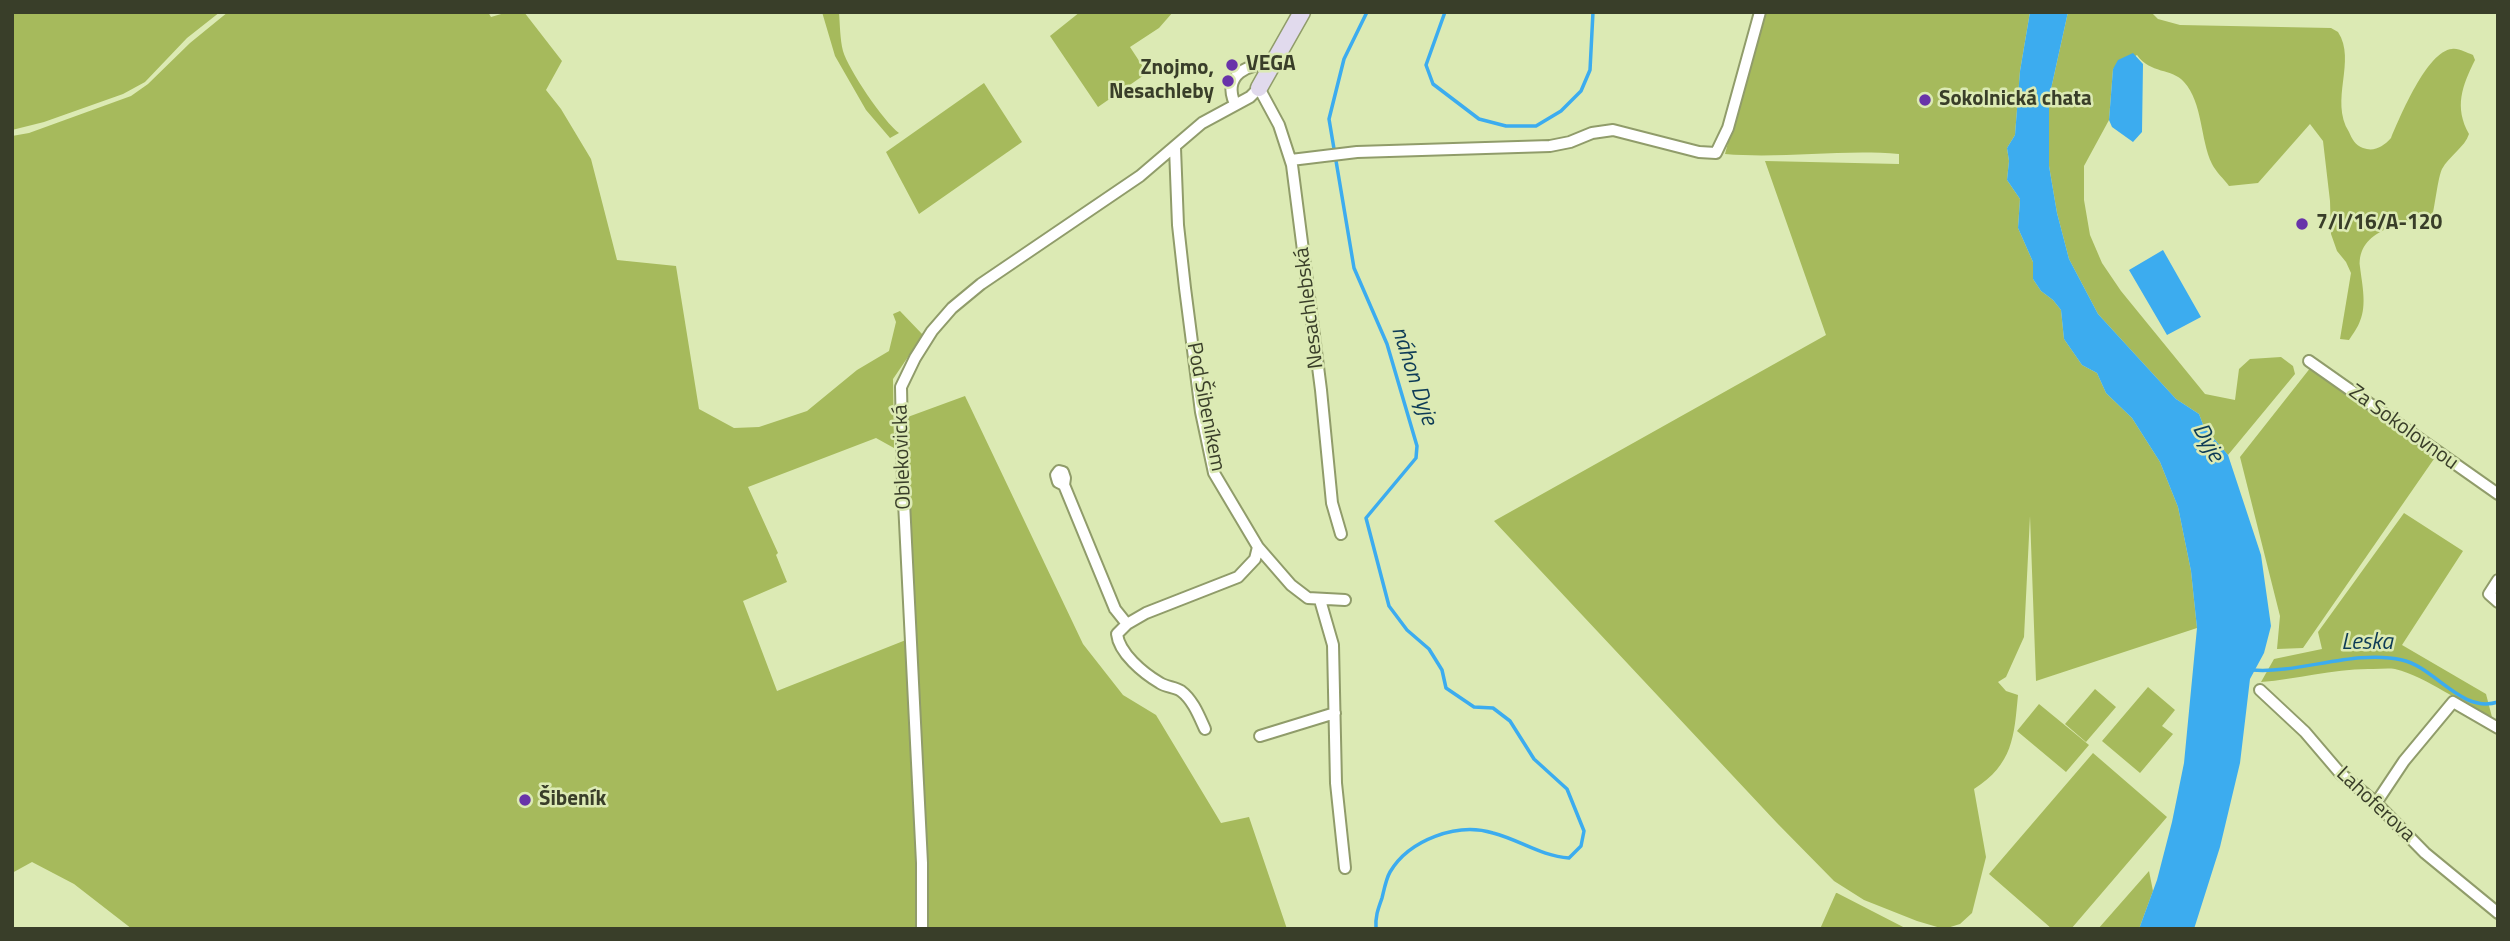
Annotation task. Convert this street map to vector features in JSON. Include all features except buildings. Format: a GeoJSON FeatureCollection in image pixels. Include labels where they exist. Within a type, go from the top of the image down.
{"type":"FeatureCollection","features":[{"type":"Feature","properties":{"kind":"street","name":"Oblekovická"},"geometry":{"type":"LineString","coordinates":[[922,929],[922,863],[903,482],[901,387],[932,331],[952,308],[981,284],[1140,176],[1202,123],[1250,97],[1259,88],[1302,12]]}},
{"type":"Feature","properties":{"kind":"street"},"geometry":{"type":"LineString","coordinates":[[1291,160],[1342,153],[1550,146],[1602,130],[1613,130],[1699,152],[1716,153],[1728,128],[1760,12]]}},
{"type":"Feature","properties":{"kind":"street"},"geometry":{"type":"LineString","coordinates":[[1235,104],[1231,84],[1237,76],[1249,67],[1273,63]]}},
{"type":"Feature","properties":{"kind":"street","name":"Nesachlebská"},"geometry":{"type":"LineString","coordinates":[[1259,88],[1279,125],[1291,160],[1332,503],[1341,534]]}},
{"type":"Feature","properties":{"kind":"street","name":"Pod Šibeníkem"},"geometry":{"type":"LineString","coordinates":[[1175,148],[1178,225],[1185,288],[1202,412],[1214,473],[1258,547],[1291,585],[1308,598],[1345,600]]}},
{"type":"Feature","properties":{"kind":"street","name":"Za Sokolovnou"},"geometry":{"type":"LineString","coordinates":[[2309,361],[2498,494]]}},
{"type":"Feature","properties":{"kind":"street"},"geometry":{"type":"LineString","coordinates":[[1064,485],[1115,608],[1127,624]]}},
{"type":"Feature","properties":{"kind":"street"},"geometry":{"type":"LineString","coordinates":[[1205,729],[1192,702],[1181,691],[1160,683],[1132,660],[1118,644],[1117,634],[1127,624],[1146,613],[1238,577],[1255,559],[1258,547]]}},
{"type":"Feature","properties":{"kind":"street"},"geometry":{"type":"LineString","coordinates":[[2498,580],[2489,594],[2498,602]]}},
{"type":"Feature","properties":{"kind":"street"},"geometry":{"type":"LineString","coordinates":[[1320,600],[1334,645],[1336,783],[1345,868]]}},
{"type":"Feature","properties":{"kind":"street","name":"Lahoferova"},"geometry":{"type":"LineString","coordinates":[[2260,690],[2305,732],[2340,773],[2376,803],[2425,853],[2498,913]]}},
{"type":"Feature","properties":{"kind":"street"},"geometry":{"type":"LineString","coordinates":[[2376,803],[2404,761],[2454,702],[2498,728]]}},
{"type":"Feature","properties":{"kind":"street"},"geometry":{"type":"LineString","coordinates":[[1260,736],[1335,713]]}},
{"type":"Feature","properties":{"kind":"green space"},"geometry":{"type":"Polygon","coordinates":[[[12,12],[220,12],[187,38],[145,82],[123,94],[44,122],[12,130],[12,12]]]}},
{"type":"Feature","properties":{"kind":"green space"},"geometry":{"type":"Polygon","coordinates":[[[228,12],[488,12],[491,17],[508,12],[524,12],[562,61],[546,90],[561,109],[591,159],[617,260],[676,266],[699,409],[734,428],[759,427],[807,411],[857,370],[889,351],[896,322],[893,314],[900,311],[923,335],[893,379],[894,448],[876,438],[748,487],[778,553],[776,555],[787,582],[743,601],[777,691],[916,636],[905,418],[965,396],[1083,644],[1123,695],[1156,715],[1221,823],[1249,817],[1287,929],[928,929],[921,747],[917,929],[132,929],[74,884],[32,862],[12,873],[12,136],[29,133],[131,96],[228,12]]]}},
{"type":"Feature","properties":{"kind":"green space"},"geometry":{"type":"Polygon","coordinates":[[[822,12],[839,12],[841,42],[846,59],[876,107],[899,133],[890,138],[866,110],[835,56],[822,12]]]}},
{"type":"Feature","properties":{"kind":"green space"},"geometry":{"type":"Polygon","coordinates":[[[1080,12],[1173,12],[1159,28],[1130,47],[1147,73],[1098,107],[1050,36],[1080,12]]]}},
{"type":"Feature","properties":{"kind":"green space"},"geometry":{"type":"Polygon","coordinates":[[[1763,12],[2030,12],[2020,71],[2015,135],[2007,148],[2007,180],[2020,199],[2018,228],[2033,262],[2033,279],[2041,291],[2061,310],[2064,339],[2082,365],[2097,373],[2106,393],[2132,418],[2160,462],[2178,507],[2191,571],[2197,628],[2036,681],[2030,516],[2024,637],[2006,677],[1998,682],[2006,691],[2018,695],[2013,737],[1997,770],[1974,789],[1986,857],[1972,913],[1960,924],[1944,929],[1864,900],[1834,881],[1494,521],[1826,335],[1765,161],[1899,164],[1899,154],[1725,154],[1763,12]]]}},
{"type":"Feature","properties":{"kind":"green space"},"geometry":{"type":"Polygon","coordinates":[[[2068,12],[2151,12],[2158,19],[2180,25],[2331,28],[2338,32],[2345,55],[2342,94],[2344,120],[2354,142],[2367,149],[2378,148],[2391,138],[2415,86],[2433,61],[2452,49],[2473,55],[2475,60],[2466,79],[2461,106],[2469,134],[2442,169],[2432,217],[2396,225],[2374,236],[2366,244],[2361,254],[2360,267],[2362,315],[2349,340],[2340,339],[2351,273],[2337,251],[2331,234],[2323,141],[2310,124],[2258,183],[2229,186],[2212,164],[2195,100],[2184,82],[2148,65],[2137,55],[2113,69],[2109,120],[2084,166],[2084,200],[2090,235],[2102,263],[2121,291],[2205,394],[2235,400],[2239,369],[2250,359],[2281,357],[2293,366],[2295,374],[2228,455],[2204,427],[2199,414],[2176,399],[2098,314],[2069,259],[2049,166],[2049,98],[2068,12]]]}},
{"type":"Feature","properties":{"kind":"green space"},"geometry":{"type":"Polygon","coordinates":[[[984,83],[1022,142],[919,214],[886,152],[984,83]]]}},
{"type":"Feature","properties":{"kind":"green space"},"geometry":{"type":"Polygon","coordinates":[[[2311,367],[2436,456],[2303,648],[2277,649],[2280,616],[2240,457],[2311,367]]]}},
{"type":"Feature","properties":{"kind":"green space"},"geometry":{"type":"Polygon","coordinates":[[[2404,513],[2463,551],[2402,645],[2486,694],[2492,717],[2420,678],[2395,669],[2345,670],[2261,682],[2274,659],[2322,649],[2318,632],[2404,513]]]}},
{"type":"Feature","properties":{"kind":"green space"},"geometry":{"type":"Polygon","coordinates":[[[2148,687],[2175,710],[2162,726],[2173,734],[2140,773],[2102,741],[2148,687]]]}},
{"type":"Feature","properties":{"kind":"green space"},"geometry":{"type":"Polygon","coordinates":[[[2095,689],[2116,707],[2086,742],[2065,724],[2095,689]]]}},
{"type":"Feature","properties":{"kind":"green space"},"geometry":{"type":"Polygon","coordinates":[[[2039,704],[2089,745],[2066,772],[2017,731],[2039,704]]]}},
{"type":"Feature","properties":{"kind":"green space"},"geometry":{"type":"Polygon","coordinates":[[[2093,753],[2167,817],[2071,929],[2052,929],[1989,874],[2093,753]]]}},
{"type":"Feature","properties":{"kind":"green space"},"geometry":{"type":"Polygon","coordinates":[[[2149,871],[2153,891],[2139,929],[2098,929],[2149,871]]]}},
{"type":"Feature","properties":{"kind":"green space"},"geometry":{"type":"Polygon","coordinates":[[[1837,893],[1907,929],[1820,929],[1837,893]]]}},
{"type":"Feature","properties":{"kind":"water","name":"Dyje"},"geometry":{"type":"Polygon","coordinates":[[[2030,12],[2068,12],[2049,98],[2049,166],[2069,259],[2098,314],[2176,399],[2199,414],[2204,427],[2228,455],[2261,555],[2271,626],[2264,653],[2250,679],[2240,763],[2220,847],[2194,929],[2139,929],[2157,880],[2184,763],[2197,628],[2191,571],[2178,507],[2160,462],[2132,418],[2106,393],[2097,373],[2082,365],[2064,339],[2061,310],[2041,291],[2033,279],[2033,262],[2018,228],[2020,199],[2007,180],[2007,148],[2015,135],[2020,71],[2030,12]]]}},
{"type":"Feature","properties":{"kind":"water"},"geometry":{"type":"Polygon","coordinates":[[[2133,53],[2143,64],[2142,132],[2133,142],[2112,127],[2109,120],[2113,69],[2118,60],[2133,53]]]}},
{"type":"Feature","properties":{"kind":"water"},"geometry":{"type":"Polygon","coordinates":[[[2163,250],[2201,317],[2167,335],[2129,270],[2163,250]]]}},
{"type":"Feature","properties":{"kind":"waterway","name":"náhon Dyje"},"geometry":{"type":"LineString","coordinates":[[1367,12],[1344,59],[1329,119],[1354,268],[1387,344],[1417,446],[1416,458],[1366,518],[1389,606],[1407,630],[1429,649],[1442,670],[1446,688],[1474,707],[1493,708],[1510,721],[1534,759],[1567,789],[1584,831],[1581,846],[1569,858],[1549,854],[1503,836],[1479,830],[1435,836],[1409,851],[1390,872],[1377,913],[1376,929]]}},
{"type":"Feature","properties":{"kind":"waterway","name":"náhon Dyje"},"geometry":{"type":"LineString","coordinates":[[1445,12],[1426,65],[1433,84],[1479,119],[1506,126],[1536,126],[1561,111],[1581,91],[1590,70],[1593,12]]}},
{"type":"Feature","properties":{"kind":"waterway","name":"Leska"},"geometry":{"type":"LineString","coordinates":[[2252,670],[2289,669],[2346,659],[2384,657],[2414,664],[2460,696],[2472,701],[2485,704],[2498,702]]}},
{"type":"Feature","properties":{"kind":"place","name":"VEGA"},"geometry":{"type":"Point","coordinates":[1232,65]}},
{"type":"Feature","properties":{"kind":"place","name":"Znojmo, Nesachleby"},"geometry":{"type":"Point","coordinates":[1228,81]}},
{"type":"Feature","properties":{"kind":"place","name":"Sokolnická chata"},"geometry":{"type":"Point","coordinates":[1925,100]}},
{"type":"Feature","properties":{"kind":"place","name":"7/I/16/A-120"},"geometry":{"type":"Point","coordinates":[2302,224]}},
{"type":"Feature","properties":{"kind":"place","name":"Šibeník"},"geometry":{"type":"Point","coordinates":[525,800]}}]}
